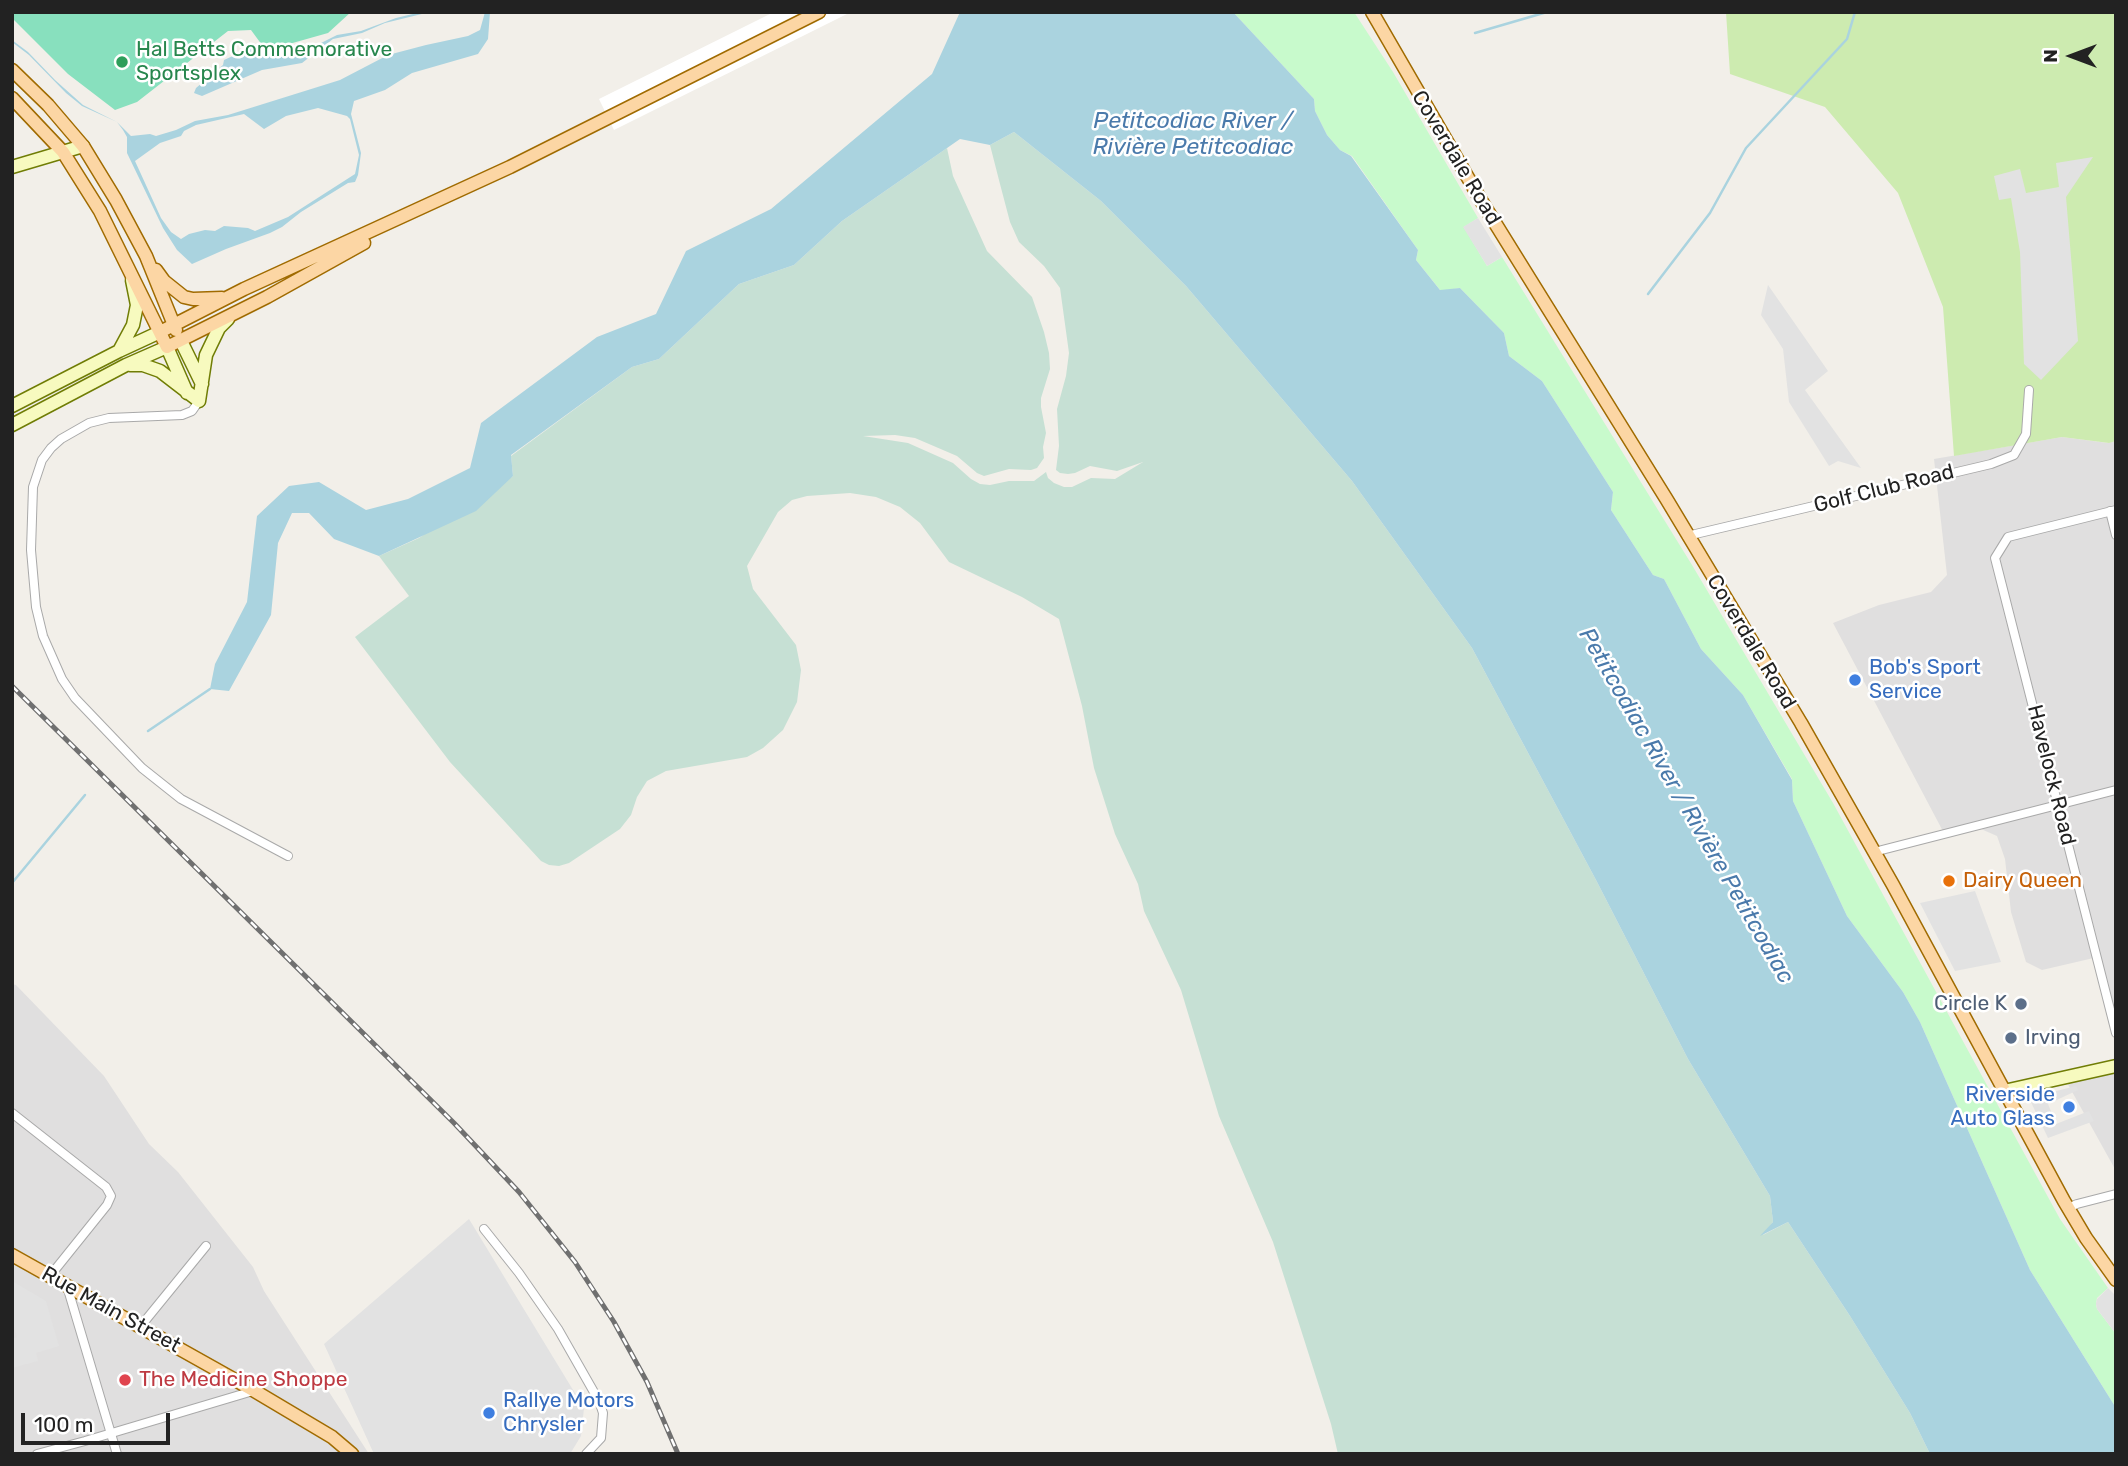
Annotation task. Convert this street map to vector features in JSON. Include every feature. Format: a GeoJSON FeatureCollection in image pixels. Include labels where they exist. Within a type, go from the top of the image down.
{"type":"FeatureCollection","features":[{"type":"Feature","properties":{"kind":"main road"},"geometry":{"type":"LineString","coordinates":[[156,334],[226,298],[441,200],[820,12]]}},
{"type":"Feature","properties":{"kind":"main road","name":"Coverdale Road"},"geometry":{"type":"LineString","coordinates":[[1372,12],[1466,175],[1776,680],[1874,852],[2068,1208],[2116,1280]]}},
{"type":"Feature","properties":{"kind":"main road"},"geometry":{"type":"LineString","coordinates":[[12,70],[83,145],[146,256],[181,341]]}},
{"type":"Feature","properties":{"kind":"main road"},"geometry":{"type":"LineString","coordinates":[[12,98],[63,152],[100,211],[131,273],[163,349],[233,314],[441,200]]}},
{"type":"Feature","properties":{"kind":"main road"},"geometry":{"type":"LineString","coordinates":[[146,256],[164,281],[184,297],[226,298]]}},
{"type":"Feature","properties":{"kind":"main road","name":"Rue Main Street"},"geometry":{"type":"LineString","coordinates":[[12,1255],[253,1390],[332,1437],[352,1454]]}},
{"type":"Feature","properties":{"kind":"street"},"geometry":{"type":"LineString","coordinates":[[12,167],[83,145]]}},
{"type":"Feature","properties":{"kind":"street"},"geometry":{"type":"LineString","coordinates":[[119,351],[133,325],[135,313],[131,273]]}},
{"type":"Feature","properties":{"kind":"street"},"geometry":{"type":"LineString","coordinates":[[233,314],[212,340],[204,364],[199,401],[192,411],[182,415],[108,418],[89,423],[68,434],[51,448],[42,460],[33,487],[31,550],[36,607],[43,636],[62,679],[75,698],[135,761],[181,799],[288,856]]}},
{"type":"Feature","properties":{"kind":"street"},"geometry":{"type":"LineString","coordinates":[[12,406],[156,334]]}},
{"type":"Feature","properties":{"kind":"street"},"geometry":{"type":"LineString","coordinates":[[181,341],[202,384]]}},
{"type":"Feature","properties":{"kind":"street"},"geometry":{"type":"LineString","coordinates":[[12,425],[125,365],[163,349],[187,393]]}},
{"type":"Feature","properties":{"kind":"street"},"geometry":{"type":"LineString","coordinates":[[125,365],[152,367],[166,374],[199,401]]}},
{"type":"Feature","properties":{"kind":"street","name":"Golf Club Road"},"geometry":{"type":"LineString","coordinates":[[1686,536],[1991,464],[2014,455],[2026,434],[2029,390]]}},
{"type":"Feature","properties":{"kind":"street"},"geometry":{"type":"LineString","coordinates":[[2113,510],[2116,534]]}},
{"type":"Feature","properties":{"kind":"street","name":"Havelock Road"},"geometry":{"type":"LineString","coordinates":[[2113,510],[2008,537],[1995,558],[2116,1033]]}},
{"type":"Feature","properties":{"kind":"street"},"geometry":{"type":"LineString","coordinates":[[1874,852],[2116,790]]}},
{"type":"Feature","properties":{"kind":"street"},"geometry":{"type":"LineString","coordinates":[[2004,1091],[2116,1066]]}},
{"type":"Feature","properties":{"kind":"street"},"geometry":{"type":"LineString","coordinates":[[12,1113],[106,1187],[111,1196],[107,1205],[50,1276]]}},
{"type":"Feature","properties":{"kind":"street"},"geometry":{"type":"LineString","coordinates":[[2068,1208],[2116,1194]]}},
{"type":"Feature","properties":{"kind":"street"},"geometry":{"type":"LineString","coordinates":[[484,1229],[547,1312],[599,1401],[603,1413],[601,1438],[586,1454]]}},
{"type":"Feature","properties":{"kind":"street"},"geometry":{"type":"LineString","coordinates":[[139,1327],[206,1246]]}},
{"type":"Feature","properties":{"kind":"street"},"geometry":{"type":"LineString","coordinates":[[67,1286],[117,1454]]}},
{"type":"Feature","properties":{"kind":"street"},"geometry":{"type":"LineString","coordinates":[[37,1454],[253,1390]]}},
{"type":"Feature","properties":{"kind":"shaded area"},"geometry":{"type":"Polygon","coordinates":[[[2093,157],[2066,197],[2078,341],[2041,380],[2024,364],[2020,252],[2011,198],[1999,200],[1994,176],[2020,169],[2026,193],[2059,187],[2056,163],[2093,157]]]}},
{"type":"Feature","properties":{"kind":"shaded area"},"geometry":{"type":"Polygon","coordinates":[[[1478,218],[1502,257],[1487,266],[1463,227],[1478,218]]]}},
{"type":"Feature","properties":{"kind":"shaded area"},"geometry":{"type":"Polygon","coordinates":[[[1768,285],[1828,371],[1805,390],[1861,468],[1838,461],[1829,466],[1789,402],[1783,349],[1761,315],[1768,285]]]}},
{"type":"Feature","properties":{"kind":"shaded area"},"geometry":{"type":"Polygon","coordinates":[[[2062,437],[2108,443],[2116,441],[2116,1027],[2098,957],[2042,970],[2026,962],[2011,912],[2005,859],[1997,836],[1981,829],[1946,837],[1833,623],[1879,605],[1931,592],[1947,575],[1934,459],[2062,437]]]}},
{"type":"Feature","properties":{"kind":"shaded area"},"geometry":{"type":"Polygon","coordinates":[[[1975,891],[2001,962],[1955,971],[1920,903],[1975,891]]]}},
{"type":"Feature","properties":{"kind":"shaded area"},"geometry":{"type":"Polygon","coordinates":[[[12,984],[16,985],[104,1076],[149,1144],[178,1172],[253,1267],[264,1291],[369,1454],[12,1454],[12,984]]]}},
{"type":"Feature","properties":{"kind":"shaded area"},"geometry":{"type":"Polygon","coordinates":[[[2116,1066],[2116,1171],[2065,1079],[2116,1066]]]}},
{"type":"Feature","properties":{"kind":"shaded area"},"geometry":{"type":"Polygon","coordinates":[[[2076,1086],[2078,1090],[2048,1104],[2056,1124],[2089,1111],[2094,1121],[2048,1138],[2029,1098],[2076,1086]]]}},
{"type":"Feature","properties":{"kind":"shaded area"},"geometry":{"type":"Polygon","coordinates":[[[469,1219],[584,1408],[581,1436],[570,1454],[374,1454],[324,1344],[469,1219]]]}},
{"type":"Feature","properties":{"kind":"shaded area"},"geometry":{"type":"Polygon","coordinates":[[[12,1281],[46,1301],[59,1346],[36,1353],[38,1361],[12,1368],[12,1339],[17,1337],[12,1321],[12,1281]]]}},
{"type":"Feature","properties":{"kind":"shaded area"},"geometry":{"type":"Polygon","coordinates":[[[2108,1288],[2116,1296],[2116,1334],[2096,1304],[2097,1299],[2108,1288]]]}},
{"type":"Feature","properties":{"kind":"green space","name":"Hal Betts Commemorative Sportsplex"},"geometry":{"type":"Polygon","coordinates":[[[12,12],[351,12],[328,33],[289,44],[262,45],[251,30],[228,31],[137,102],[115,110],[68,74],[12,18],[12,12]]]}},
{"type":"Feature","properties":{"kind":"green space"},"geometry":{"type":"Polygon","coordinates":[[[1233,12],[1354,12],[1393,72],[1478,218],[1464,227],[1487,266],[1502,257],[1692,565],[1833,803],[2060,1219],[2108,1288],[2097,1298],[2096,1304],[2116,1334],[2116,1408],[2030,1270],[1920,1022],[1903,992],[1847,916],[1793,801],[1792,779],[1743,695],[1701,649],[1664,579],[1653,575],[1611,510],[1613,492],[1542,381],[1509,356],[1504,333],[1460,288],[1441,291],[1416,260],[1418,250],[1352,156],[1340,150],[1327,135],[1315,111],[1314,99],[1233,12]]]}},
{"type":"Feature","properties":{"kind":"green space"},"geometry":{"type":"Polygon","coordinates":[[[1726,12],[2116,12],[2116,441],[2109,443],[2062,437],[1954,456],[1943,307],[1898,193],[1825,107],[1730,74],[1726,12]]]}},
{"type":"Feature","properties":{"kind":"green space"},"geometry":{"type":"Polygon","coordinates":[[[1014,132],[1101,201],[1186,286],[1352,481],[1472,648],[1688,1059],[1770,1196],[1773,1222],[1763,1235],[1788,1222],[1910,1413],[1930,1454],[1338,1454],[1331,1424],[1273,1242],[1219,1116],[1181,990],[1144,911],[1138,884],[1115,834],[1094,768],[1082,706],[1059,619],[1022,597],[949,562],[920,523],[900,507],[876,497],[850,493],[807,496],[792,500],[778,512],[747,566],[753,589],[796,645],[801,670],[797,702],[783,730],[763,748],[747,757],[666,771],[647,781],[637,797],[631,815],[620,829],[569,863],[559,866],[541,861],[450,762],[355,637],[409,596],[379,556],[419,538],[513,476],[511,456],[632,367],[659,359],[739,284],[794,265],[842,221],[947,148],[953,176],[987,251],[1032,297],[1044,332],[1050,369],[1041,398],[1046,433],[1044,458],[1037,468],[1031,470],[1009,469],[984,476],[957,456],[915,438],[895,435],[863,436],[908,443],[953,463],[980,484],[990,485],[1009,481],[1034,481],[1046,472],[1054,483],[1072,487],[1091,478],[1115,479],[1143,462],[1117,471],[1090,466],[1068,474],[1056,470],[1059,446],[1057,409],[1069,353],[1060,288],[1044,266],[1019,242],[1010,222],[990,145],[1014,132]]]}},
{"type":"Feature","properties":{"kind":"water"},"geometry":{"type":"Polygon","coordinates":[[[430,12],[333,39],[302,63],[262,70],[202,96],[194,93],[196,88],[223,65],[224,60],[246,50],[257,48],[271,57],[287,57],[337,35],[361,31],[396,18],[430,12]]]}},
{"type":"Feature","properties":{"kind":"water"},"geometry":{"type":"Polygon","coordinates":[[[485,12],[490,12],[488,39],[478,54],[412,73],[385,90],[354,101],[351,114],[361,153],[355,182],[348,183],[282,227],[192,264],[177,250],[163,228],[127,153],[127,137],[117,122],[131,136],[156,136],[195,121],[228,115],[340,80],[388,55],[468,36],[480,30],[485,12]],[[318,108],[286,116],[264,129],[244,114],[196,125],[184,131],[181,136],[160,143],[135,161],[161,218],[171,232],[181,239],[189,234],[205,230],[215,231],[224,226],[255,231],[288,217],[355,174],[359,155],[347,116],[318,108]]]}},
{"type":"Feature","properties":{"kind":"water","name":"Petitcodiac River / Rivière Petitcodiac"},"geometry":{"type":"Polygon","coordinates":[[[960,12],[1233,12],[1314,99],[1315,111],[1327,135],[1340,150],[1351,156],[1418,250],[1416,260],[1440,290],[1460,288],[1504,333],[1509,356],[1542,381],[1613,492],[1611,510],[1653,575],[1664,579],[1701,649],[1743,695],[1792,780],[1793,801],[1847,916],[1903,992],[1920,1022],[2030,1270],[2116,1408],[2116,1454],[1930,1454],[1910,1413],[1788,1222],[1760,1236],[1773,1222],[1770,1196],[1688,1059],[1472,648],[1352,481],[1186,286],[1101,201],[1014,132],[990,145],[960,139],[842,221],[794,265],[739,284],[659,359],[632,367],[511,455],[513,476],[476,511],[379,556],[334,539],[309,513],[292,513],[278,543],[271,615],[229,691],[210,689],[215,664],[247,602],[257,516],[289,486],[319,482],[366,510],[408,499],[470,468],[481,423],[597,337],[656,314],[686,251],[771,209],[932,74],[960,12]]]}},
{"type":"Feature","properties":{"kind":"water"},"geometry":{"type":"Polygon","coordinates":[[[12,40],[28,52],[83,105],[117,122],[82,106],[12,40]]]}},
{"type":"Feature","properties":{"kind":"pier"},"geometry":{"type":"Polygon","coordinates":[[[774,12],[851,12],[614,130],[599,99],[774,12]]]}},
{"type":"Feature","properties":{"kind":"waterway"},"geometry":{"type":"LineString","coordinates":[[1475,33],[1547,12]]}},
{"type":"Feature","properties":{"kind":"waterway"},"geometry":{"type":"LineString","coordinates":[[1648,294],[1710,213],[1746,148],[1847,39],[1855,12]]}},
{"type":"Feature","properties":{"kind":"waterway"},"geometry":{"type":"LineString","coordinates":[[148,731],[210,689]]}},
{"type":"Feature","properties":{"kind":"waterway"},"geometry":{"type":"LineString","coordinates":[[12,883],[85,795]]}},
{"type":"Feature","properties":{"kind":"railway"},"geometry":{"type":"LineString","coordinates":[[12,686],[454,1123],[519,1192],[575,1262],[614,1322],[647,1382],[678,1454]]}},
{"type":"Feature","properties":{"kind":"place","name":"Hal Betts Commemorative Sportsplex"},"geometry":{"type":"Point","coordinates":[122,62]}},
{"type":"Feature","properties":{"kind":"place","name":"Bob's Sport Service"},"geometry":{"type":"Point","coordinates":[1855,680]}},
{"type":"Feature","properties":{"kind":"place","name":"Dairy Queen"},"geometry":{"type":"Point","coordinates":[1949,881]}},
{"type":"Feature","properties":{"kind":"place","name":"Circle K"},"geometry":{"type":"Point","coordinates":[2021,1004]}},
{"type":"Feature","properties":{"kind":"place","name":"Irving"},"geometry":{"type":"Point","coordinates":[2011,1038]}},
{"type":"Feature","properties":{"kind":"place","name":"Riverside Auto Glass"},"geometry":{"type":"Point","coordinates":[2069,1107]}},
{"type":"Feature","properties":{"kind":"place","name":"The Medicine Shoppe"},"geometry":{"type":"Point","coordinates":[125,1380]}},
{"type":"Feature","properties":{"kind":"place","name":"Rallye Motors Chrysler"},"geometry":{"type":"Point","coordinates":[489,1413]}}]}
